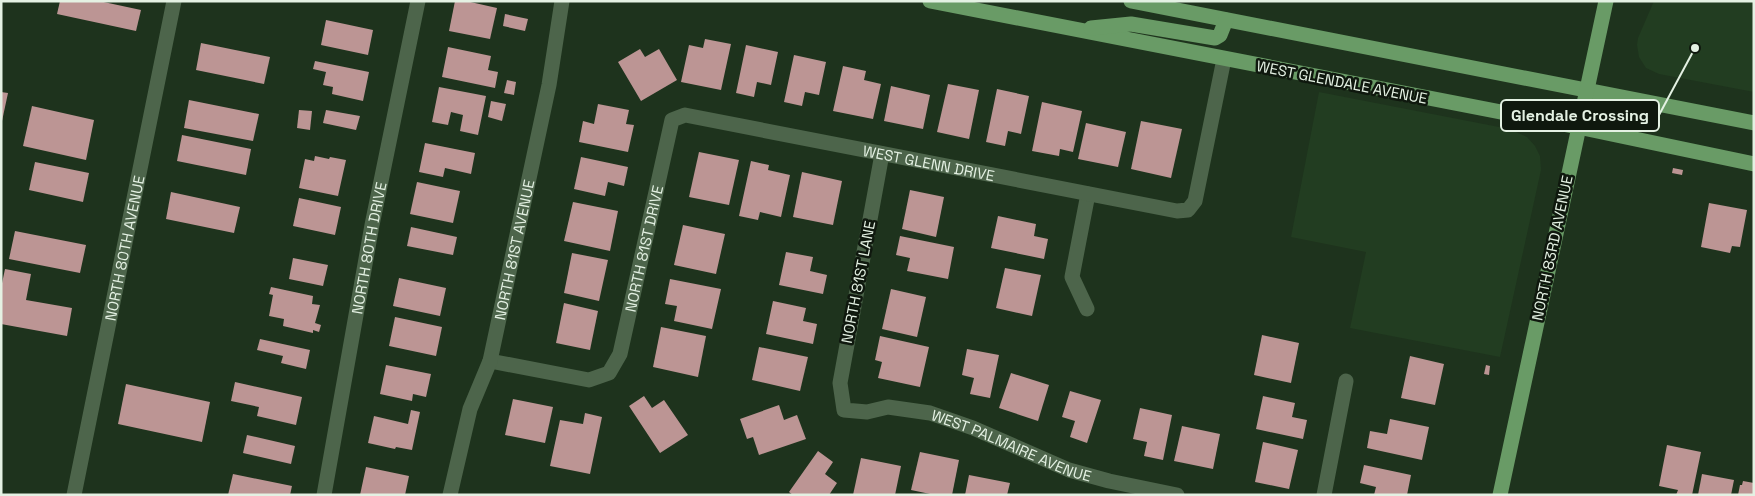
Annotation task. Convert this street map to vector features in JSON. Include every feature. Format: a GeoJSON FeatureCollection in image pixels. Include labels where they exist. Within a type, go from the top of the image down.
{"type":"FeatureCollection","features":[{"type":"Feature","properties":{"kind":"main road","name":"WEST GLENDALE AVENUE"},"geometry":{"type":"LineString","coordinates":[[930,1],[1578,127],[1754,164]]}},
{"type":"Feature","properties":{"kind":"main road"},"geometry":{"type":"LineString","coordinates":[[1131,1],[1754,123]]}},
{"type":"Feature","properties":{"kind":"main road","name":"NORTH 83RD AVENUE"},"geometry":{"type":"LineString","coordinates":[[1500,495],[1606,1]]}},
{"type":"Feature","properties":{"kind":"main road"},"geometry":{"type":"LineString","coordinates":[[1077,30],[1131,24],[1215,38],[1220,35],[1226,20]]}},
{"type":"Feature","properties":{"kind":"street","name":"NORTH 80TH AVENUE"},"geometry":{"type":"LineString","coordinates":[[74,495],[174,1]]}},
{"type":"Feature","properties":{"kind":"street","name":"NORTH 80TH DRIVE"},"geometry":{"type":"LineString","coordinates":[[324,495],[372,225],[418,1]]}},
{"type":"Feature","properties":{"kind":"street","name":"NORTH 81ST AVENUE"},"geometry":{"type":"LineString","coordinates":[[450,495],[470,410],[490,361],[549,85],[562,1]]}},
{"type":"Feature","properties":{"kind":"street","name":"WEST GLENN DRIVE"},"geometry":{"type":"LineString","coordinates":[[672,120],[685,115],[1177,211],[1188,210],[1196,201],[1224,59]]}},
{"type":"Feature","properties":{"kind":"street","name":"NORTH 81ST DRIVE"},"geometry":{"type":"LineString","coordinates":[[490,361],[588,380],[609,373],[620,354],[672,120]]}},
{"type":"Feature","properties":{"kind":"street","name":"NORTH 81ST LANE"},"geometry":{"type":"LineString","coordinates":[[844,410],[840,383],[882,154]]}},
{"type":"Feature","properties":{"kind":"street"},"geometry":{"type":"LineString","coordinates":[[1088,194],[1072,278],[1088,309]]}},
{"type":"Feature","properties":{"kind":"street"},"geometry":{"type":"LineString","coordinates":[[1324,495],[1346,381]]}},
{"type":"Feature","properties":{"kind":"street","name":"WEST PALMAIRE AVENUE"},"geometry":{"type":"LineString","coordinates":[[844,410],[866,412],[888,407],[930,413],[973,428],[1069,470],[1109,481],[1178,495]]}},
{"type":"Feature","properties":{"kind":"shaded area"},"geometry":{"type":"Polygon","coordinates":[[[1654,1],[1754,1],[1754,92],[1659,74],[1646,68],[1639,57],[1637,45],[1638,38],[1654,1]]]}},
{"type":"Feature","properties":{"kind":"shaded area"},"geometry":{"type":"Polygon","coordinates":[[[1319,92],[1499,127],[1527,137],[1535,146],[1540,156],[1541,170],[1500,357],[1350,328],[1366,252],[1291,237],[1319,92]]]}},
{"type":"Feature","properties":{"kind":"building"},"geometry":{"type":"Polygon","coordinates":[[[60,1],[99,1],[141,10],[136,31],[57,14],[60,1]]]}},
{"type":"Feature","properties":{"kind":"building"},"geometry":{"type":"Polygon","coordinates":[[[455,1],[466,1],[497,8],[490,39],[449,31],[455,1]]]}},
{"type":"Feature","properties":{"kind":"building"},"geometry":{"type":"Polygon","coordinates":[[[505,14],[528,19],[525,31],[503,26],[505,14]]]}},
{"type":"Feature","properties":{"kind":"building"},"geometry":{"type":"Polygon","coordinates":[[[326,20],[373,30],[368,55],[321,45],[326,20]]]}},
{"type":"Feature","properties":{"kind":"building"},"geometry":{"type":"Polygon","coordinates":[[[705,39],[731,44],[721,90],[681,82],[689,45],[703,48],[705,39]]]}},
{"type":"Feature","properties":{"kind":"building"},"geometry":{"type":"Polygon","coordinates":[[[201,43],[270,57],[264,84],[196,70],[201,43]]]}},
{"type":"Feature","properties":{"kind":"building"},"geometry":{"type":"Polygon","coordinates":[[[746,45],[778,52],[771,85],[757,82],[754,97],[736,93],[746,45]]]}},
{"type":"Feature","properties":{"kind":"building"},"geometry":{"type":"Polygon","coordinates":[[[448,47],[491,56],[488,70],[498,72],[495,88],[442,77],[448,47]]]}},
{"type":"Feature","properties":{"kind":"building"},"geometry":{"type":"Polygon","coordinates":[[[640,49],[645,57],[659,49],[677,80],[641,101],[618,62],[640,49]]]}},
{"type":"Feature","properties":{"kind":"building"},"geometry":{"type":"Polygon","coordinates":[[[794,55],[826,62],[819,95],[805,92],[802,106],[784,102],[794,55]]]}},
{"type":"Feature","properties":{"kind":"building"},"geometry":{"type":"Polygon","coordinates":[[[315,61],[369,72],[363,101],[332,94],[333,87],[323,85],[326,72],[313,69],[315,61]]]}},
{"type":"Feature","properties":{"kind":"building"},"geometry":{"type":"Polygon","coordinates":[[[843,66],[866,71],[864,80],[881,84],[873,119],[833,111],[843,66]]]}},
{"type":"Feature","properties":{"kind":"building"},"geometry":{"type":"Polygon","coordinates":[[[507,80],[516,82],[514,95],[504,93],[507,80]]]}},
{"type":"Feature","properties":{"kind":"building"},"geometry":{"type":"Polygon","coordinates":[[[948,84],[979,90],[969,139],[937,132],[948,84]]]}},
{"type":"Feature","properties":{"kind":"building"},"geometry":{"type":"Polygon","coordinates":[[[891,86],[930,95],[923,129],[884,121],[891,86]]]}},
{"type":"Feature","properties":{"kind":"building"},"geometry":{"type":"Polygon","coordinates":[[[439,87],[486,96],[478,135],[460,131],[463,115],[451,112],[448,125],[432,122],[439,87]]]}},
{"type":"Feature","properties":{"kind":"building"},"geometry":{"type":"Polygon","coordinates":[[[997,89],[1029,96],[1021,134],[1008,131],[1005,146],[986,142],[997,89]]]}},
{"type":"Feature","properties":{"kind":"building"},"geometry":{"type":"Polygon","coordinates":[[[1,92],[8,93],[2,121],[1,120],[1,92]]]}},
{"type":"Feature","properties":{"kind":"building"},"geometry":{"type":"Polygon","coordinates":[[[189,100],[259,114],[253,141],[184,128],[189,100]]]}},
{"type":"Feature","properties":{"kind":"building"},"geometry":{"type":"Polygon","coordinates":[[[491,101],[506,104],[502,121],[488,117],[491,101]]]}},
{"type":"Feature","properties":{"kind":"building"},"geometry":{"type":"Polygon","coordinates":[[[1042,102],[1082,111],[1073,152],[1060,149],[1059,156],[1032,151],[1042,102]]]}},
{"type":"Feature","properties":{"kind":"building"},"geometry":{"type":"Polygon","coordinates":[[[598,104],[629,110],[626,124],[634,125],[628,152],[579,142],[583,121],[594,124],[598,104]]]}},
{"type":"Feature","properties":{"kind":"building"},"geometry":{"type":"Polygon","coordinates":[[[32,106],[94,120],[86,160],[23,146],[32,106]]]}},
{"type":"Feature","properties":{"kind":"building"},"geometry":{"type":"Polygon","coordinates":[[[299,110],[312,111],[310,130],[297,128],[299,110]]]}},
{"type":"Feature","properties":{"kind":"building"},"geometry":{"type":"Polygon","coordinates":[[[326,110],[360,116],[356,130],[323,123],[326,110]]]}},
{"type":"Feature","properties":{"kind":"building"},"geometry":{"type":"Polygon","coordinates":[[[1141,121],[1182,129],[1171,178],[1131,169],[1141,121]]]}},
{"type":"Feature","properties":{"kind":"building"},"geometry":{"type":"Polygon","coordinates":[[[1086,123],[1126,132],[1118,167],[1078,159],[1086,123]]]}},
{"type":"Feature","properties":{"kind":"building"},"geometry":{"type":"Polygon","coordinates":[[[182,135],[251,149],[246,175],[177,161],[182,135]]]}},
{"type":"Feature","properties":{"kind":"building"},"geometry":{"type":"Polygon","coordinates":[[[425,143],[475,153],[471,174],[445,168],[443,177],[419,172],[425,143]]]}},
{"type":"Feature","properties":{"kind":"building"},"geometry":{"type":"Polygon","coordinates":[[[699,152],[739,160],[729,205],[689,197],[699,152]]]}},
{"type":"Feature","properties":{"kind":"building"},"geometry":{"type":"Polygon","coordinates":[[[315,156],[346,160],[338,196],[299,188],[305,159],[314,161],[315,156]]]}},
{"type":"Feature","properties":{"kind":"building"},"geometry":{"type":"Polygon","coordinates":[[[581,157],[628,167],[624,186],[608,182],[605,196],[574,189],[581,157]]]}},
{"type":"Feature","properties":{"kind":"building"},"geometry":{"type":"Polygon","coordinates":[[[751,161],[769,165],[768,170],[790,175],[781,217],[760,212],[758,220],[739,216],[751,161]]]}},
{"type":"Feature","properties":{"kind":"building"},"geometry":{"type":"Polygon","coordinates":[[[35,162],[89,173],[83,202],[29,190],[35,162]]]}},
{"type":"Feature","properties":{"kind":"building"},"geometry":{"type":"Polygon","coordinates":[[[1673,168],[1683,170],[1682,175],[1672,173],[1673,168]]]}},
{"type":"Feature","properties":{"kind":"building"},"geometry":{"type":"Polygon","coordinates":[[[802,172],[842,181],[833,225],[793,217],[802,172]]]}},
{"type":"Feature","properties":{"kind":"building"},"geometry":{"type":"Polygon","coordinates":[[[417,182],[460,191],[453,223],[410,214],[417,182]]]}},
{"type":"Feature","properties":{"kind":"building"},"geometry":{"type":"Polygon","coordinates":[[[910,190],[944,197],[936,237],[902,229],[910,190]]]}},
{"type":"Feature","properties":{"kind":"building"},"geometry":{"type":"Polygon","coordinates":[[[171,192],[240,207],[234,233],[166,219],[171,192]]]}},
{"type":"Feature","properties":{"kind":"building"},"geometry":{"type":"Polygon","coordinates":[[[299,198],[341,207],[335,235],[293,226],[299,198]]]}},
{"type":"Feature","properties":{"kind":"building"},"geometry":{"type":"Polygon","coordinates":[[[573,202],[618,211],[610,251],[564,241],[573,202]]]}},
{"type":"Feature","properties":{"kind":"building"},"geometry":{"type":"Polygon","coordinates":[[[1709,203],[1747,210],[1740,247],[1732,246],[1730,253],[1701,247],[1709,203]]]}},
{"type":"Feature","properties":{"kind":"building"},"geometry":{"type":"Polygon","coordinates":[[[998,216],[1036,224],[1034,236],[1048,239],[1044,259],[991,248],[998,216]]]}},
{"type":"Feature","properties":{"kind":"building"},"geometry":{"type":"Polygon","coordinates":[[[683,225],[725,234],[716,274],[674,265],[683,225]]]}},
{"type":"Feature","properties":{"kind":"building"},"geometry":{"type":"Polygon","coordinates":[[[411,227],[457,237],[453,255],[407,246],[411,227]]]}},
{"type":"Feature","properties":{"kind":"building"},"geometry":{"type":"Polygon","coordinates":[[[15,231],[86,245],[80,273],[9,259],[15,231]]]}},
{"type":"Feature","properties":{"kind":"building"},"geometry":{"type":"Polygon","coordinates":[[[900,236],[954,247],[948,279],[907,271],[910,258],[896,255],[900,236]]]}},
{"type":"Feature","properties":{"kind":"building"},"geometry":{"type":"Polygon","coordinates":[[[786,252],[813,257],[810,271],[827,275],[823,294],[779,285],[786,252]]]}},
{"type":"Feature","properties":{"kind":"building"},"geometry":{"type":"Polygon","coordinates":[[[572,253],[608,260],[599,301],[564,293],[572,253]]]}},
{"type":"Feature","properties":{"kind":"building"},"geometry":{"type":"Polygon","coordinates":[[[293,258],[328,265],[323,286],[289,279],[293,258]]]}},
{"type":"Feature","properties":{"kind":"building"},"geometry":{"type":"Polygon","coordinates":[[[1005,268],[1041,275],[1032,316],[996,308],[1005,268]]]}},
{"type":"Feature","properties":{"kind":"building"},"geometry":{"type":"Polygon","coordinates":[[[5,269],[31,274],[26,300],[72,308],[67,336],[1,324],[1,288],[5,269]]]}},
{"type":"Feature","properties":{"kind":"building"},"geometry":{"type":"Polygon","coordinates":[[[399,278],[446,288],[440,316],[393,306],[399,278]]]}},
{"type":"Feature","properties":{"kind":"building"},"geometry":{"type":"Polygon","coordinates":[[[670,279],[721,289],[712,329],[674,321],[677,306],[665,304],[670,279]]]}},
{"type":"Feature","properties":{"kind":"building"},"geometry":{"type":"Polygon","coordinates":[[[271,287],[313,296],[312,304],[320,305],[315,323],[321,325],[319,332],[313,330],[313,333],[283,326],[284,319],[269,316],[273,295],[269,294],[271,287]]]}},
{"type":"Feature","properties":{"kind":"building"},"geometry":{"type":"Polygon","coordinates":[[[891,289],[926,297],[917,337],[882,329],[891,289]]]}},
{"type":"Feature","properties":{"kind":"building"},"geometry":{"type":"Polygon","coordinates":[[[773,301],[806,308],[803,321],[817,324],[813,344],[766,334],[773,301]]]}},
{"type":"Feature","properties":{"kind":"building"},"geometry":{"type":"Polygon","coordinates":[[[564,303],[598,311],[590,350],[556,343],[564,303]]]}},
{"type":"Feature","properties":{"kind":"building"},"geometry":{"type":"Polygon","coordinates":[[[395,317],[442,327],[436,356],[389,346],[395,317]]]}},
{"type":"Feature","properties":{"kind":"building"},"geometry":{"type":"Polygon","coordinates":[[[661,327],[706,336],[698,377],[653,367],[661,327]]]}},
{"type":"Feature","properties":{"kind":"building"},"geometry":{"type":"Polygon","coordinates":[[[1262,335],[1299,343],[1291,383],[1254,375],[1262,335]]]}},
{"type":"Feature","properties":{"kind":"building"},"geometry":{"type":"Polygon","coordinates":[[[880,336],[929,347],[920,387],[878,378],[882,362],[875,360],[880,336]]]}},
{"type":"Feature","properties":{"kind":"building"},"geometry":{"type":"Polygon","coordinates":[[[260,339],[310,350],[306,369],[281,363],[283,356],[257,350],[260,339]]]}},
{"type":"Feature","properties":{"kind":"building"},"geometry":{"type":"Polygon","coordinates":[[[759,347],[808,357],[800,391],[752,380],[759,347]]]}},
{"type":"Feature","properties":{"kind":"building"},"geometry":{"type":"Polygon","coordinates":[[[967,349],[999,355],[990,398],[970,394],[974,378],[962,375],[967,349]]]}},
{"type":"Feature","properties":{"kind":"building"},"geometry":{"type":"Polygon","coordinates":[[[1410,356],[1444,364],[1435,405],[1401,398],[1410,356]]]}},
{"type":"Feature","properties":{"kind":"building"},"geometry":{"type":"Polygon","coordinates":[[[386,365],[431,374],[426,397],[413,394],[412,401],[380,394],[386,365]]]}},
{"type":"Feature","properties":{"kind":"building"},"geometry":{"type":"Polygon","coordinates":[[[1486,365],[1490,366],[1489,375],[1484,374],[1486,365]]]}},
{"type":"Feature","properties":{"kind":"building"},"geometry":{"type":"Polygon","coordinates":[[[1011,373],[1049,385],[1038,421],[999,408],[1011,373]]]}},
{"type":"Feature","properties":{"kind":"building"},"geometry":{"type":"Polygon","coordinates":[[[235,382],[302,397],[296,425],[257,416],[259,407],[231,401],[235,382]]]}},
{"type":"Feature","properties":{"kind":"building"},"geometry":{"type":"Polygon","coordinates":[[[126,384],[210,402],[202,442],[118,424],[126,384]]]}},
{"type":"Feature","properties":{"kind":"building"},"geometry":{"type":"Polygon","coordinates":[[[1070,391],[1101,400],[1087,443],[1070,437],[1075,421],[1062,417],[1070,391]]]}},
{"type":"Feature","properties":{"kind":"building"},"geometry":{"type":"Polygon","coordinates":[[[644,396],[652,408],[664,400],[688,435],[660,453],[629,406],[644,396]]]}},
{"type":"Feature","properties":{"kind":"building"},"geometry":{"type":"Polygon","coordinates":[[[1263,396],[1295,403],[1292,417],[1307,420],[1303,439],[1256,429],[1263,396]]]}},
{"type":"Feature","properties":{"kind":"building"},"geometry":{"type":"Polygon","coordinates":[[[513,399],[553,407],[545,443],[505,435],[513,399]]]}},
{"type":"Feature","properties":{"kind":"building"},"geometry":{"type":"Polygon","coordinates":[[[779,405],[784,420],[797,415],[806,439],[759,455],[753,437],[747,439],[740,419],[779,405]]]}},
{"type":"Feature","properties":{"kind":"building"},"geometry":{"type":"Polygon","coordinates":[[[1140,408],[1172,415],[1163,460],[1144,456],[1147,442],[1133,439],[1140,408]]]}},
{"type":"Feature","properties":{"kind":"building"},"geometry":{"type":"Polygon","coordinates":[[[411,410],[420,412],[412,450],[396,447],[395,449],[368,443],[374,416],[408,424],[411,410]]]}},
{"type":"Feature","properties":{"kind":"building"},"geometry":{"type":"Polygon","coordinates":[[[585,413],[602,417],[590,474],[550,466],[560,420],[583,424],[585,413]]]}},
{"type":"Feature","properties":{"kind":"building"},"geometry":{"type":"Polygon","coordinates":[[[1390,419],[1429,427],[1422,460],[1367,448],[1370,431],[1387,434],[1390,419]]]}},
{"type":"Feature","properties":{"kind":"building"},"geometry":{"type":"Polygon","coordinates":[[[1182,426],[1220,434],[1213,469],[1174,461],[1182,426]]]}},
{"type":"Feature","properties":{"kind":"building"},"geometry":{"type":"Polygon","coordinates":[[[247,435],[295,446],[291,464],[243,453],[247,435]]]}},
{"type":"Feature","properties":{"kind":"building"},"geometry":{"type":"Polygon","coordinates":[[[1263,442],[1298,450],[1289,489],[1255,482],[1263,442]]]}},
{"type":"Feature","properties":{"kind":"building"},"geometry":{"type":"Polygon","coordinates":[[[1667,445],[1701,452],[1692,495],[1676,495],[1678,490],[1659,486],[1667,445]]]}},
{"type":"Feature","properties":{"kind":"building"},"geometry":{"type":"Polygon","coordinates":[[[818,451],[833,462],[825,474],[837,483],[829,495],[793,495],[789,492],[818,451]]]}},
{"type":"Feature","properties":{"kind":"building"},"geometry":{"type":"Polygon","coordinates":[[[920,452],[959,460],[952,495],[935,495],[911,490],[920,452]]]}},
{"type":"Feature","properties":{"kind":"building"},"geometry":{"type":"Polygon","coordinates":[[[861,458],[901,466],[895,495],[853,495],[861,458]]]}},
{"type":"Feature","properties":{"kind":"building"},"geometry":{"type":"Polygon","coordinates":[[[1364,465],[1411,475],[1407,495],[1374,495],[1376,487],[1360,483],[1364,465]]]}},
{"type":"Feature","properties":{"kind":"building"},"geometry":{"type":"Polygon","coordinates":[[[366,467],[409,476],[405,495],[360,495],[366,467]]]}},
{"type":"Feature","properties":{"kind":"building"},"geometry":{"type":"Polygon","coordinates":[[[233,474],[292,486],[290,495],[228,495],[233,474]]]}},
{"type":"Feature","properties":{"kind":"building"},"geometry":{"type":"Polygon","coordinates":[[[1702,474],[1734,480],[1731,495],[1698,495],[1702,474]]]}},
{"type":"Feature","properties":{"kind":"building"},"geometry":{"type":"Polygon","coordinates":[[[969,475],[1010,483],[1007,495],[965,495],[969,475]]]}},
{"type":"Feature","properties":{"kind":"building"},"geometry":{"type":"Polygon","coordinates":[[[1743,481],[1754,483],[1754,495],[1738,495],[1743,481]]]}},
{"type":"Feature","properties":{"kind":"place","name":"Glendale Crossing"},"geometry":{"type":"Point","coordinates":[1695,48]}}]}
